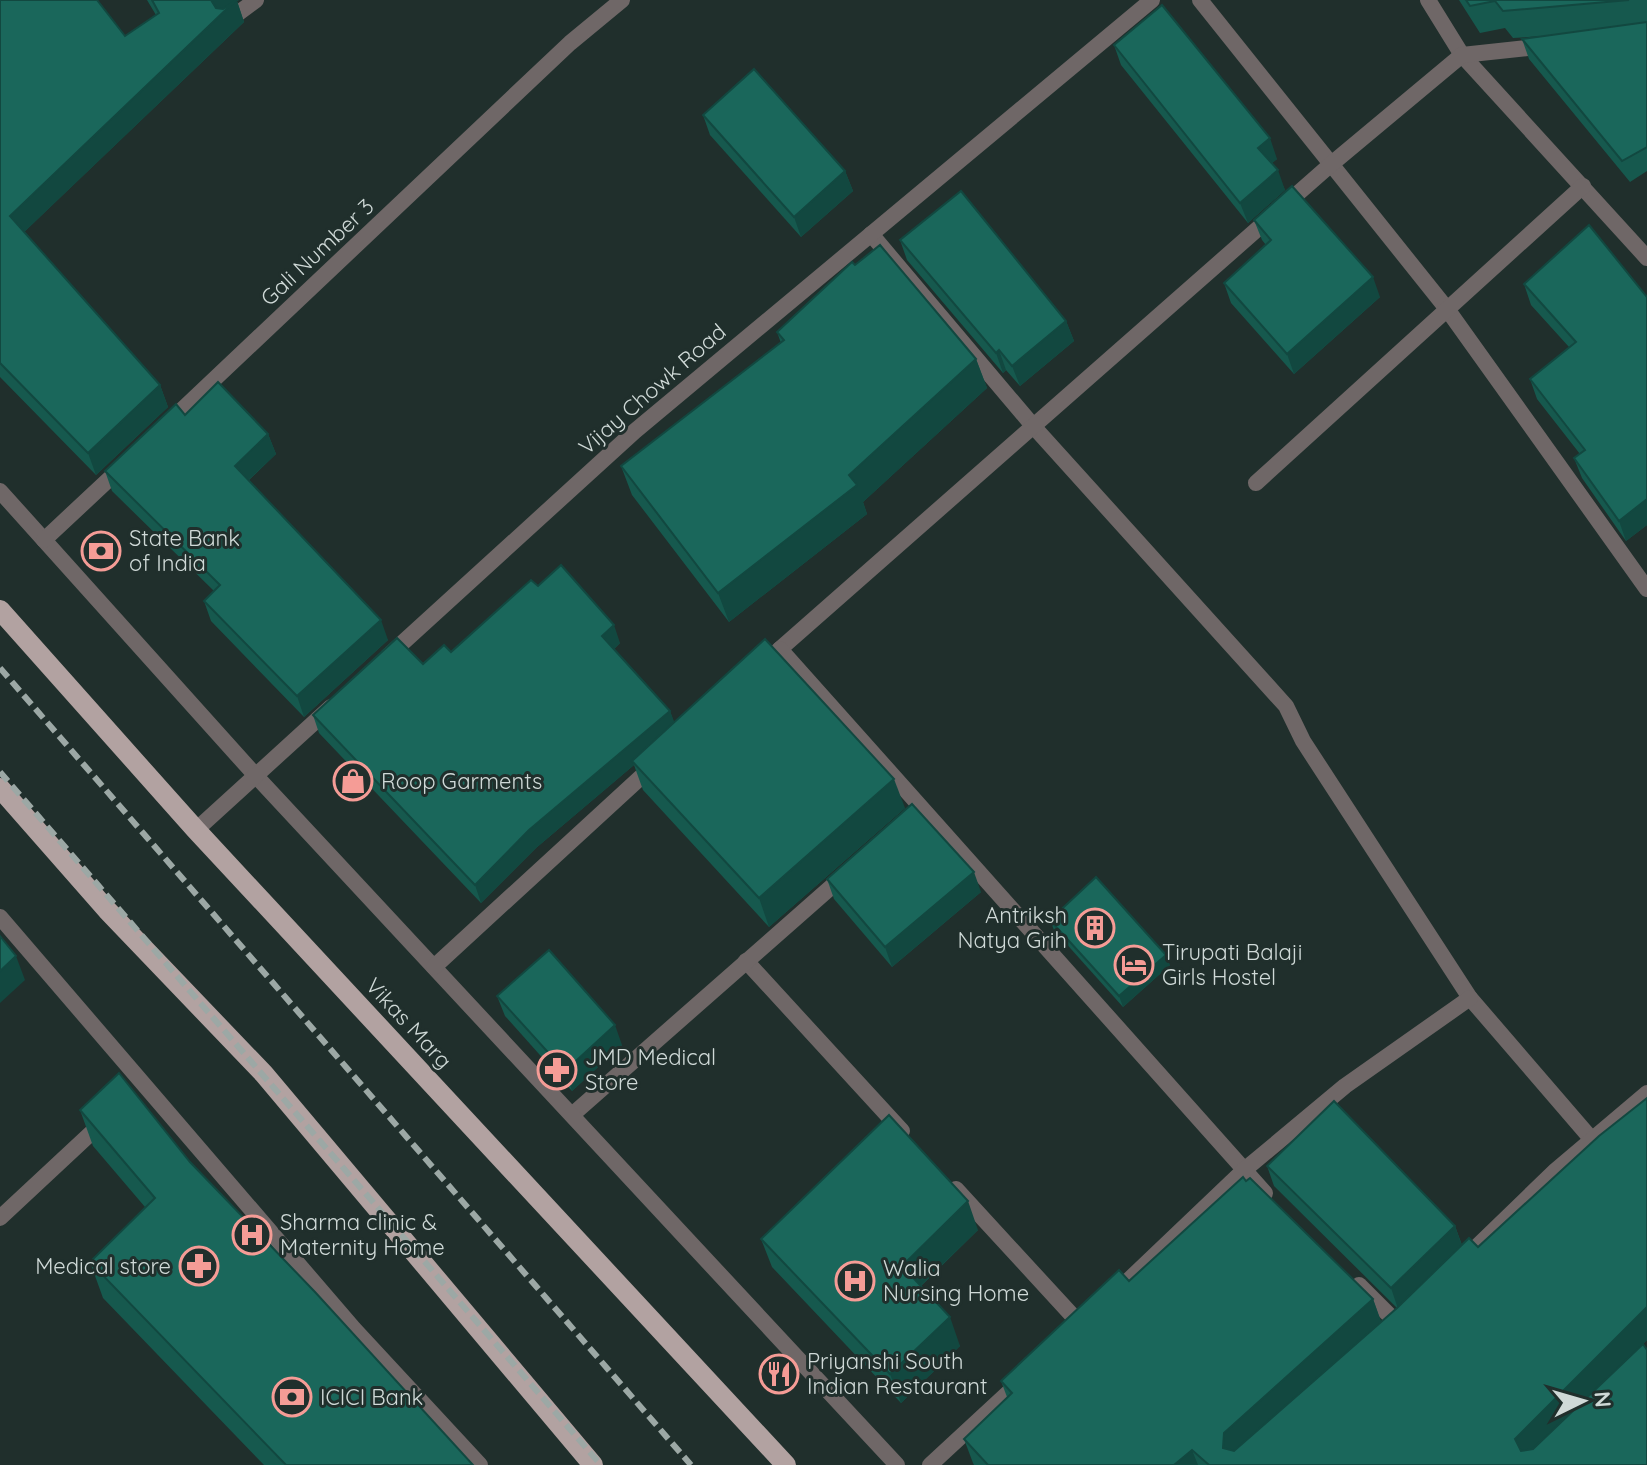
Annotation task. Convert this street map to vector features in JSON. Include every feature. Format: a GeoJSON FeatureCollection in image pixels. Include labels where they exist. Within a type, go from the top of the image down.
{"type":"FeatureCollection","features":[{"type":"Feature","properties":{"kind":"main road","name":"Vikas Marg"},"geometry":{"type":"LineString","coordinates":[[0,610],[196,830],[786,1465]]}},
{"type":"Feature","properties":{"kind":"main road"},"geometry":{"type":"LineString","coordinates":[[0,788],[107,910],[264,1074],[593,1465]]}},
{"type":"Feature","properties":{"kind":"street"},"geometry":{"type":"LineString","coordinates":[[229,20],[256,0]]}},
{"type":"Feature","properties":{"kind":"street","name":"Gali Number 3"},"geometry":{"type":"LineString","coordinates":[[159,432],[570,43],[622,0]]}},
{"type":"Feature","properties":{"kind":"street","name":"Vijay Chowk Road"},"geometry":{"type":"LineString","coordinates":[[375,668],[635,431],[1152,0]]}},
{"type":"Feature","properties":{"kind":"street"},"geometry":{"type":"LineString","coordinates":[[1200,0],[1329,166],[1447,309],[1647,589]]}},
{"type":"Feature","properties":{"kind":"street"},"geometry":{"type":"LineString","coordinates":[[1428,0],[1462,55],[1647,258]]}},
{"type":"Feature","properties":{"kind":"street"},"geometry":{"type":"LineString","coordinates":[[746,681],[1329,166],[1462,55],[1570,43]]}},
{"type":"Feature","properties":{"kind":"street"},"geometry":{"type":"LineString","coordinates":[[1256,483],[1583,186]]}},
{"type":"Feature","properties":{"kind":"street"},"geometry":{"type":"LineString","coordinates":[[871,234],[1034,427],[1286,706],[1303,741],[1470,998],[1594,1142]]}},
{"type":"Feature","properties":{"kind":"street"},"geometry":{"type":"LineString","coordinates":[[44,540],[136,453]]}},
{"type":"Feature","properties":{"kind":"street"},"geometry":{"type":"LineString","coordinates":[[0,491],[256,776],[897,1465]]}},
{"type":"Feature","properties":{"kind":"street"},"geometry":{"type":"LineString","coordinates":[[780,649],[914,814],[1276,1204]]}},
{"type":"Feature","properties":{"kind":"street"},"geometry":{"type":"LineString","coordinates":[[196,830],[339,700]]}},
{"type":"Feature","properties":{"kind":"street"},"geometry":{"type":"LineString","coordinates":[[434,967],[665,755]]}},
{"type":"Feature","properties":{"kind":"street"},"geometry":{"type":"LineString","coordinates":[[572,1115],[862,860]]}},
{"type":"Feature","properties":{"kind":"street"},"geometry":{"type":"LineString","coordinates":[[0,917],[132,1094],[480,1465]]}},
{"type":"Feature","properties":{"kind":"street"},"geometry":{"type":"LineString","coordinates":[[746,961],[919,1149]]}},
{"type":"Feature","properties":{"kind":"street"},"geometry":{"type":"LineString","coordinates":[[941,1172],[1087,1319],[1243,1171],[1345,1086],[1470,998]]}},
{"type":"Feature","properties":{"kind":"street"},"geometry":{"type":"LineString","coordinates":[[1454,1269],[1556,1170],[1594,1142],[1647,1093]]}},
{"type":"Feature","properties":{"kind":"street"},"geometry":{"type":"LineString","coordinates":[[0,1218],[132,1094]]}},
{"type":"Feature","properties":{"kind":"street"},"geometry":{"type":"LineString","coordinates":[[1342,1269],[1398,1323]]}},
{"type":"Feature","properties":{"kind":"street"},"geometry":{"type":"LineString","coordinates":[[930,1465],[1035,1368]]}},
{"type":"Feature","properties":{"kind":"building"},"geometry":{"type":"Polygon","coordinates":[[[0,0],[97,0],[125,36],[159,13],[152,0],[211,0],[216,8],[223,9],[236,0],[10,216],[160,385],[88,453],[0,363],[0,0]]]}},
{"type":"Feature","properties":{"kind":"building"},"geometry":{"type":"Polygon","coordinates":[[[1466,0],[1629,0],[1503,11],[1495,1],[1470,6],[1466,0]]]}},
{"type":"Feature","properties":{"kind":"building"},"geometry":{"type":"Polygon","coordinates":[[[1162,5],[1270,138],[1258,148],[1278,170],[1240,203],[1114,45],[1162,5]]]}},
{"type":"Feature","properties":{"kind":"building"},"geometry":{"type":"Polygon","coordinates":[[[1647,22],[1647,147],[1622,161],[1522,39],[1647,22]]]}},
{"type":"Feature","properties":{"kind":"building"},"geometry":{"type":"Polygon","coordinates":[[[754,69],[845,171],[794,217],[703,115],[754,69]]]}},
{"type":"Feature","properties":{"kind":"building"},"geometry":{"type":"Polygon","coordinates":[[[1292,186],[1373,277],[1287,354],[1224,283],[1271,240],[1254,220],[1292,186]]]}},
{"type":"Feature","properties":{"kind":"building"},"geometry":{"type":"Polygon","coordinates":[[[961,191],[1066,321],[1012,366],[999,350],[996,353],[900,240],[961,191]]]}},
{"type":"Feature","properties":{"kind":"building"},"geometry":{"type":"Polygon","coordinates":[[[1589,225],[1647,297],[1647,499],[1619,521],[1574,458],[1585,450],[1530,379],[1576,342],[1524,284],[1589,225]]]}},
{"type":"Feature","properties":{"kind":"building"},"geometry":{"type":"Polygon","coordinates":[[[880,245],[976,359],[849,475],[857,485],[718,593],[621,466],[784,340],[777,332],[852,262],[855,265],[880,245]]]}},
{"type":"Feature","properties":{"kind":"building"},"geometry":{"type":"Polygon","coordinates":[[[218,382],[268,434],[235,466],[381,620],[297,696],[204,601],[220,585],[105,471],[176,404],[185,415],[218,382]]]}},
{"type":"Feature","properties":{"kind":"building"},"geometry":{"type":"Polygon","coordinates":[[[561,565],[614,625],[602,636],[670,711],[529,830],[475,885],[313,715],[397,638],[423,664],[444,645],[451,652],[531,580],[538,586],[561,565]]]}},
{"type":"Feature","properties":{"kind":"building"},"geometry":{"type":"Polygon","coordinates":[[[765,639],[894,779],[759,898],[632,761],[765,639]]]}},
{"type":"Feature","properties":{"kind":"building"},"geometry":{"type":"Polygon","coordinates":[[[912,804],[974,872],[885,947],[827,879],[912,804]]]}},
{"type":"Feature","properties":{"kind":"building"},"geometry":{"type":"Polygon","coordinates":[[[1096,877],[1166,955],[1119,996],[1050,920],[1096,877]]]}},
{"type":"Feature","properties":{"kind":"building"},"geometry":{"type":"Polygon","coordinates":[[[0,936],[16,956],[0,971],[0,936]]]}},
{"type":"Feature","properties":{"kind":"building"},"geometry":{"type":"Polygon","coordinates":[[[549,950],[615,1025],[565,1071],[497,996],[549,950]]]}},
{"type":"Feature","properties":{"kind":"building"},"geometry":{"type":"Polygon","coordinates":[[[119,1073],[190,1162],[315,1292],[473,1465],[286,1465],[90,1262],[155,1198],[80,1110],[119,1073]]]}},
{"type":"Feature","properties":{"kind":"building"},"geometry":{"type":"Polygon","coordinates":[[[1647,1098],[1647,1307],[1515,1439],[1521,1451],[1533,1449],[1643,1344],[1647,1350],[1647,1465],[1209,1465],[1192,1450],[1174,1465],[988,1465],[964,1439],[1012,1393],[1001,1381],[1119,1270],[1129,1281],[1243,1177],[1246,1181],[1250,1178],[1373,1299],[1224,1433],[1223,1448],[1234,1451],[1397,1308],[1469,1238],[1478,1247],[1599,1136],[1647,1098]]]}},
{"type":"Feature","properties":{"kind":"building"},"geometry":{"type":"Polygon","coordinates":[[[1334,1101],[1455,1226],[1391,1288],[1267,1166],[1334,1101]]]}},
{"type":"Feature","properties":{"kind":"building","name":"Walia Nursing Home"},"geometry":{"type":"Polygon","coordinates":[[[889,1115],[968,1201],[902,1266],[950,1317],[890,1374],[761,1239],[889,1115]]]}},
{"type":"Feature","properties":{"kind":"railway"},"geometry":{"type":"LineString","coordinates":[[0,668],[691,1465]]}},
{"type":"Feature","properties":{"kind":"railway"},"geometry":{"type":"LineString","coordinates":[[0,772],[601,1465]]}},
{"type":"Feature","properties":{"kind":"place","name":"State Bank of India"},"geometry":{"type":"Point","coordinates":[101,551]}},
{"type":"Feature","properties":{"kind":"place","name":"Roop Garments"},"geometry":{"type":"Point","coordinates":[353,781]}},
{"type":"Feature","properties":{"kind":"place","name":"Antriksh Natya Grih"},"geometry":{"type":"Point","coordinates":[1095,928]}},
{"type":"Feature","properties":{"kind":"place","name":"Tirupati Balaji Girls Hostel"},"geometry":{"type":"Point","coordinates":[1134,965]}},
{"type":"Feature","properties":{"kind":"place","name":"JMD Medical Store"},"geometry":{"type":"Point","coordinates":[557,1070]}},
{"type":"Feature","properties":{"kind":"place","name":"Sharma clinic & Maternity Home"},"geometry":{"type":"Point","coordinates":[252,1235]}},
{"type":"Feature","properties":{"kind":"place","name":"Medical store"},"geometry":{"type":"Point","coordinates":[199,1266]}},
{"type":"Feature","properties":{"kind":"place","name":"Walia Nursing Home"},"geometry":{"type":"Point","coordinates":[855,1281]}},
{"type":"Feature","properties":{"kind":"place","name":"Priyanshi South Indian Restaurant"},"geometry":{"type":"Point","coordinates":[779,1374]}},
{"type":"Feature","properties":{"kind":"place","name":"ICICI Bank"},"geometry":{"type":"Point","coordinates":[292,1397]}}]}
